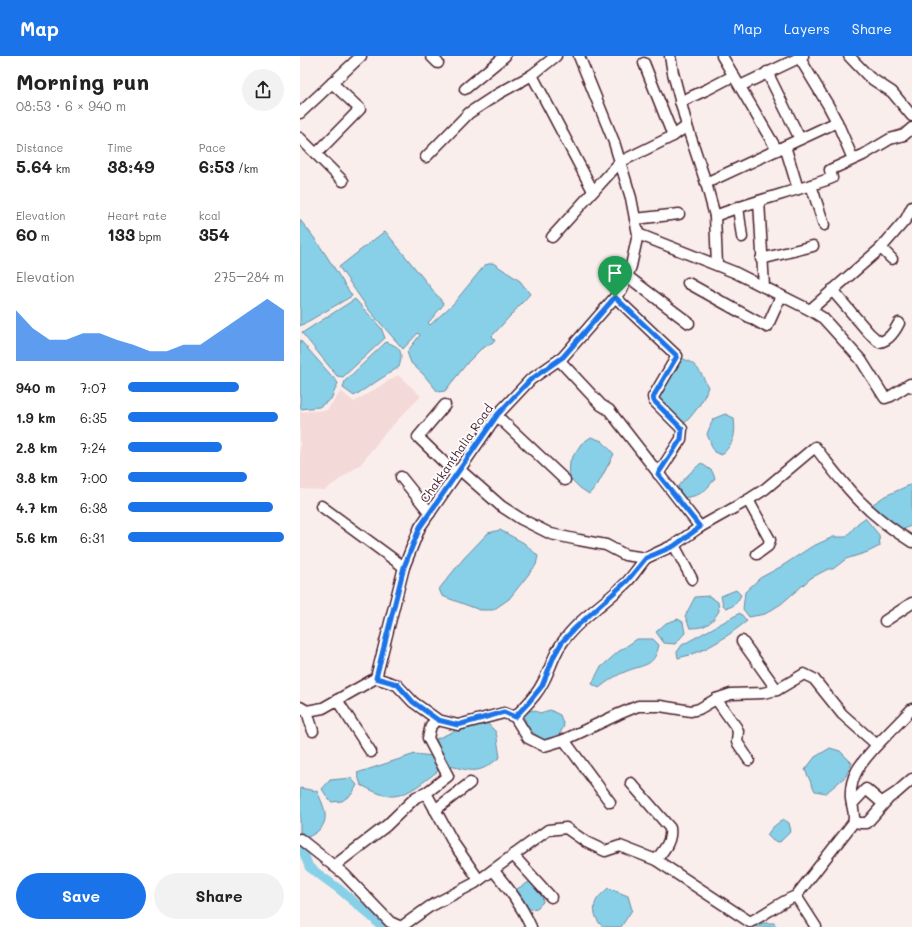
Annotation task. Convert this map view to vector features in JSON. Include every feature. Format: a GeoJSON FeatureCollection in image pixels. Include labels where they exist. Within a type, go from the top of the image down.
{"type":"FeatureCollection","features":[{"type":"Feature","properties":{"kind":"street"},"geometry":{"type":"LineString","coordinates":[[300,113],[361,56]]}},
{"type":"Feature","properties":{"kind":"street"},"geometry":{"type":"LineString","coordinates":[[430,56],[438,63]]}},
{"type":"Feature","properties":{"kind":"street"},"geometry":{"type":"LineString","coordinates":[[465,89],[505,56]]}},
{"type":"Feature","properties":{"kind":"street"},"geometry":{"type":"LineString","coordinates":[[426,157],[469,113],[498,94],[532,75],[556,56]]}},
{"type":"Feature","properties":{"kind":"street","name":"Chakkanthalia Road"},"geometry":{"type":"LineString","coordinates":[[376,678],[404,567],[420,527],[497,416],[530,380],[563,357],[623,288],[628,276],[638,234],[631,198],[614,142],[579,56]]}},
{"type":"Feature","properties":{"kind":"street"},"geometry":{"type":"LineString","coordinates":[[670,56],[672,73],[680,102],[715,216],[717,265]]}},
{"type":"Feature","properties":{"kind":"street"},"geometry":{"type":"LineString","coordinates":[[722,56],[733,76],[781,148],[798,189]]}},
{"type":"Feature","properties":{"kind":"street"},"geometry":{"type":"LineString","coordinates":[[849,56],[869,77],[892,92],[912,116]]}},
{"type":"Feature","properties":{"kind":"street"},"geometry":{"type":"LineString","coordinates":[[740,86],[801,57],[837,122],[853,159]]}},
{"type":"Feature","properties":{"kind":"street"},"geometry":{"type":"LineString","coordinates":[[644,63],[673,136]]}},
{"type":"Feature","properties":{"kind":"street"},"geometry":{"type":"LineString","coordinates":[[767,72],[800,140]]}},
{"type":"Feature","properties":{"kind":"street"},"geometry":{"type":"LineString","coordinates":[[532,75],[592,191]]}},
{"type":"Feature","properties":{"kind":"street"},"geometry":{"type":"LineString","coordinates":[[680,102],[733,76]]}},
{"type":"Feature","properties":{"kind":"street"},"geometry":{"type":"LineString","coordinates":[[316,154],[360,109],[332,83]]}},
{"type":"Feature","properties":{"kind":"street"},"geometry":{"type":"LineString","coordinates":[[706,183],[837,122]]}},
{"type":"Feature","properties":{"kind":"street"},"geometry":{"type":"LineString","coordinates":[[552,237],[592,191],[620,162],[673,136],[687,126]]}},
{"type":"Feature","properties":{"kind":"street"},"geometry":{"type":"LineString","coordinates":[[715,216],[738,207],[832,178],[830,170],[890,140],[904,135],[912,128]]}},
{"type":"Feature","properties":{"kind":"street"},"geometry":{"type":"LineString","coordinates":[[300,138],[343,181]]}},
{"type":"Feature","properties":{"kind":"street"},"geometry":{"type":"LineString","coordinates":[[811,185],[824,225]]}},
{"type":"Feature","properties":{"kind":"street"},"geometry":{"type":"LineString","coordinates":[[759,201],[761,258],[764,287]]}},
{"type":"Feature","properties":{"kind":"street"},"geometry":{"type":"LineString","coordinates":[[738,207],[742,237]]}},
{"type":"Feature","properties":{"kind":"street"},"geometry":{"type":"LineString","coordinates":[[810,310],[881,248],[909,221],[912,207]]}},
{"type":"Feature","properties":{"kind":"street"},"geometry":{"type":"LineString","coordinates":[[635,219],[679,214]]}},
{"type":"Feature","properties":{"kind":"street"},"geometry":{"type":"LineString","coordinates":[[638,234],[734,272],[823,318],[861,360],[884,397],[887,398],[911,385]]}},
{"type":"Feature","properties":{"kind":"street"},"geometry":{"type":"LineString","coordinates":[[761,258],[813,246]]}},
{"type":"Feature","properties":{"kind":"street"},"geometry":{"type":"LineString","coordinates":[[881,248],[892,259]]}},
{"type":"Feature","properties":{"kind":"street"},"geometry":{"type":"LineString","coordinates":[[628,276],[689,323]]}},
{"type":"Feature","properties":{"kind":"street"},"geometry":{"type":"LineString","coordinates":[[688,283],[767,327],[781,296]]}},
{"type":"Feature","properties":{"kind":"street"},"geometry":{"type":"LineString","coordinates":[[832,290],[879,342],[883,342],[891,335],[899,323]]}},
{"type":"Feature","properties":{"kind":"street"},"geometry":{"type":"LineString","coordinates":[[615,297],[677,356],[653,397],[654,401],[682,429],[683,433],[681,439],[658,474]]}},
{"type":"Feature","properties":{"kind":"street"},"geometry":{"type":"LineString","coordinates":[[559,360],[601,405],[609,410],[700,527]]}},
{"type":"Feature","properties":{"kind":"street"},"geometry":{"type":"LineString","coordinates":[[446,405],[418,437],[458,472],[501,506],[520,519],[558,536],[606,545],[624,555],[646,558]]}},
{"type":"Feature","properties":{"kind":"street"},"geometry":{"type":"LineString","coordinates":[[497,416],[565,480]]}},
{"type":"Feature","properties":{"kind":"street"},"geometry":{"type":"LineString","coordinates":[[515,717],[542,686],[554,656],[562,642],[575,628],[627,581],[646,558],[674,546],[700,527],[765,489],[815,447],[854,495],[884,522],[912,542]]}},
{"type":"Feature","properties":{"kind":"street"},"geometry":{"type":"LineString","coordinates":[[401,477],[430,512]]}},
{"type":"Feature","properties":{"kind":"street"},"geometry":{"type":"LineString","coordinates":[[748,500],[770,540],[768,546],[757,554]]}},
{"type":"Feature","properties":{"kind":"street"},"geometry":{"type":"LineString","coordinates":[[321,506],[404,567]]}},
{"type":"Feature","properties":{"kind":"street"},"geometry":{"type":"LineString","coordinates":[[674,546],[692,579]]}},
{"type":"Feature","properties":{"kind":"street"},"geometry":{"type":"LineString","coordinates":[[885,621],[912,603]]}},
{"type":"Feature","properties":{"kind":"street"},"geometry":{"type":"LineString","coordinates":[[742,641],[777,690]]}},
{"type":"Feature","properties":{"kind":"street"},"geometry":{"type":"LineString","coordinates":[[313,731],[303,709],[322,708],[376,678],[397,684],[413,702],[438,720],[458,725],[504,712],[515,717],[528,738],[544,746],[564,740],[638,706],[660,706],[691,711],[699,709],[716,699],[731,694],[763,693],[777,690],[804,674],[814,679],[842,714],[877,745]]}},
{"type":"Feature","properties":{"kind":"street"},"geometry":{"type":"LineString","coordinates":[[716,699],[736,727],[738,731],[737,742],[749,760]]}},
{"type":"Feature","properties":{"kind":"street"},"geometry":{"type":"LineString","coordinates":[[337,700],[371,752]]}},
{"type":"Feature","properties":{"kind":"street"},"geometry":{"type":"LineString","coordinates":[[300,839],[344,874],[390,922],[401,927],[429,907],[479,880],[548,830],[566,828],[586,842],[606,851],[620,846],[656,860],[750,922],[788,899],[796,896],[854,820],[851,784],[854,775],[860,764],[912,709]]}},
{"type":"Feature","properties":{"kind":"street"},"geometry":{"type":"LineString","coordinates":[[334,866],[386,826],[416,797],[426,793],[448,776],[428,738],[431,725],[438,720]]}},
{"type":"Feature","properties":{"kind":"street"},"geometry":{"type":"LineString","coordinates":[[564,740],[610,802]]}},
{"type":"Feature","properties":{"kind":"street"},"geometry":{"type":"LineString","coordinates":[[854,820],[859,823],[866,823],[888,800],[912,779]]}},
{"type":"Feature","properties":{"kind":"street"},"geometry":{"type":"LineString","coordinates":[[435,810],[470,783]]}},
{"type":"Feature","properties":{"kind":"street"},"geometry":{"type":"LineString","coordinates":[[631,783],[670,828],[670,840],[656,860]]}},
{"type":"Feature","properties":{"kind":"street"},"geometry":{"type":"LineString","coordinates":[[852,804],[866,789],[880,801],[884,802],[888,800]]}},
{"type":"Feature","properties":{"kind":"street"},"geometry":{"type":"LineString","coordinates":[[426,793],[454,844],[479,880]]}},
{"type":"Feature","properties":{"kind":"street"},"geometry":{"type":"LineString","coordinates":[[513,855],[551,897]]}},
{"type":"Feature","properties":{"kind":"street"},"geometry":{"type":"LineString","coordinates":[[493,870],[514,894],[524,910],[531,927]]}},
{"type":"Feature","properties":{"kind":"street"},"geometry":{"type":"LineString","coordinates":[[796,896],[816,927]]}},
{"type":"Feature","properties":{"kind":"shaded area"},"geometry":{"type":"Polygon","coordinates":[[[398,375],[421,396],[384,434],[361,464],[325,490],[300,489],[300,412],[327,410],[341,391],[354,402],[398,375]]]}},
{"type":"Feature","properties":{"kind":"water"},"geometry":{"type":"Polygon","coordinates":[[[300,220],[321,247],[352,296],[300,326],[300,220]]]}},
{"type":"Feature","properties":{"kind":"water"},"geometry":{"type":"Polygon","coordinates":[[[385,231],[444,304],[428,323],[430,325],[453,304],[485,265],[493,263],[520,281],[530,294],[492,336],[495,341],[481,349],[468,362],[445,391],[438,392],[423,374],[411,363],[407,352],[420,335],[418,333],[403,349],[369,310],[339,267],[385,231]]]}},
{"type":"Feature","properties":{"kind":"water"},"geometry":{"type":"Polygon","coordinates":[[[355,299],[381,328],[385,338],[343,377],[337,376],[302,333],[355,299]]]}},
{"type":"Feature","properties":{"kind":"water"},"geometry":{"type":"Polygon","coordinates":[[[300,340],[338,383],[331,399],[319,407],[300,409],[300,340]]]}},
{"type":"Feature","properties":{"kind":"water"},"geometry":{"type":"Polygon","coordinates":[[[386,342],[395,346],[400,351],[401,358],[399,367],[354,396],[343,388],[345,381],[386,342]]]}},
{"type":"Feature","properties":{"kind":"water"},"geometry":{"type":"Polygon","coordinates":[[[681,358],[687,360],[698,369],[708,387],[697,408],[681,427],[658,403],[657,394],[665,381],[675,372],[681,358]]]}},
{"type":"Feature","properties":{"kind":"water"},"geometry":{"type":"Polygon","coordinates":[[[725,414],[734,418],[735,430],[732,442],[722,455],[714,452],[707,434],[713,419],[725,414]]]}},
{"type":"Feature","properties":{"kind":"water"},"geometry":{"type":"Polygon","coordinates":[[[591,437],[602,441],[614,454],[598,484],[589,494],[580,488],[569,477],[570,461],[581,444],[591,437]]]}},
{"type":"Feature","properties":{"kind":"water"},"geometry":{"type":"Polygon","coordinates":[[[701,463],[712,471],[715,478],[701,493],[682,498],[678,486],[701,463]]]}},
{"type":"Feature","properties":{"kind":"water"},"geometry":{"type":"Polygon","coordinates":[[[912,484],[912,525],[901,531],[870,506],[885,496],[912,484]]]}},
{"type":"Feature","properties":{"kind":"water"},"geometry":{"type":"Polygon","coordinates":[[[865,518],[879,535],[880,546],[868,552],[846,559],[833,569],[828,569],[811,578],[781,604],[765,614],[749,617],[743,609],[745,592],[760,578],[811,547],[833,537],[846,537],[858,523],[865,518]]]}},
{"type":"Feature","properties":{"kind":"water"},"geometry":{"type":"Polygon","coordinates":[[[500,530],[524,543],[538,556],[536,565],[509,599],[493,610],[480,610],[442,596],[439,589],[464,558],[488,533],[500,530]]]}},
{"type":"Feature","properties":{"kind":"water"},"geometry":{"type":"Polygon","coordinates":[[[736,590],[741,595],[740,598],[733,606],[726,608],[723,605],[721,596],[736,590]]]}},
{"type":"Feature","properties":{"kind":"water"},"geometry":{"type":"Polygon","coordinates":[[[709,596],[718,602],[719,611],[708,624],[690,628],[685,616],[695,597],[709,596]]]}},
{"type":"Feature","properties":{"kind":"water"},"geometry":{"type":"Polygon","coordinates":[[[740,613],[747,621],[731,633],[715,644],[698,652],[678,658],[677,652],[682,645],[740,613]]]}},
{"type":"Feature","properties":{"kind":"water"},"geometry":{"type":"Polygon","coordinates":[[[678,619],[683,622],[685,633],[675,644],[664,643],[656,632],[666,623],[678,619]]]}},
{"type":"Feature","properties":{"kind":"water"},"geometry":{"type":"Polygon","coordinates":[[[637,639],[653,639],[659,645],[657,652],[648,664],[619,674],[599,688],[592,684],[600,668],[618,652],[637,639]]]}},
{"type":"Feature","properties":{"kind":"water"},"geometry":{"type":"Polygon","coordinates":[[[533,710],[540,713],[550,710],[560,715],[564,726],[558,737],[544,740],[532,732],[523,713],[533,710]]]}},
{"type":"Feature","properties":{"kind":"water"},"geometry":{"type":"Polygon","coordinates":[[[486,722],[496,732],[500,757],[482,769],[465,770],[450,766],[440,752],[436,739],[462,728],[486,722]]]}},
{"type":"Feature","properties":{"kind":"water"},"geometry":{"type":"Polygon","coordinates":[[[830,748],[840,751],[852,763],[846,776],[826,793],[815,791],[805,770],[815,757],[830,748]]]}},
{"type":"Feature","properties":{"kind":"water"},"geometry":{"type":"Polygon","coordinates":[[[415,754],[433,756],[438,771],[412,790],[400,795],[390,796],[377,793],[361,785],[357,773],[415,754]]]}},
{"type":"Feature","properties":{"kind":"water"},"geometry":{"type":"Polygon","coordinates":[[[351,778],[357,785],[352,794],[342,801],[332,802],[329,800],[322,789],[330,780],[351,778]]]}},
{"type":"Feature","properties":{"kind":"water"},"geometry":{"type":"Polygon","coordinates":[[[300,788],[317,791],[323,805],[325,815],[325,820],[320,829],[307,838],[300,833],[300,788]]]}},
{"type":"Feature","properties":{"kind":"water"},"geometry":{"type":"Polygon","coordinates":[[[783,819],[789,823],[791,831],[780,842],[773,841],[767,835],[772,828],[783,819]]]}},
{"type":"Feature","properties":{"kind":"water"},"geometry":{"type":"Polygon","coordinates":[[[531,881],[541,890],[543,902],[537,908],[525,910],[515,890],[531,881]]]}},
{"type":"Feature","properties":{"kind":"water"},"geometry":{"type":"Polygon","coordinates":[[[608,888],[628,896],[632,910],[621,927],[603,927],[596,917],[594,909],[596,902],[608,888]]]}},
{"type":"Feature","properties":{"kind":"water"},"geometry":{"type":"Polygon","coordinates":[[[759,923],[774,923],[778,927],[752,927],[759,923]]]}},
{"type":"Feature","properties":{"kind":"waterway"},"geometry":{"type":"LineString","coordinates":[[300,850],[303,851],[309,867],[339,889],[374,919],[381,927]]}},
{"type":"Feature","properties":{"kind":"route"},"geometry":{"type":"LineString","coordinates":[[615,297],[677,356],[653,397],[654,401],[682,429],[683,433],[681,439],[658,474],[700,527],[674,546],[646,558],[627,581],[575,628],[562,642],[554,656],[549,672],[542,686],[515,717],[504,712],[458,725],[438,720],[413,702],[397,684],[376,678],[404,567],[420,527],[498,414],[530,380],[563,357],[615,297]]}}]}
